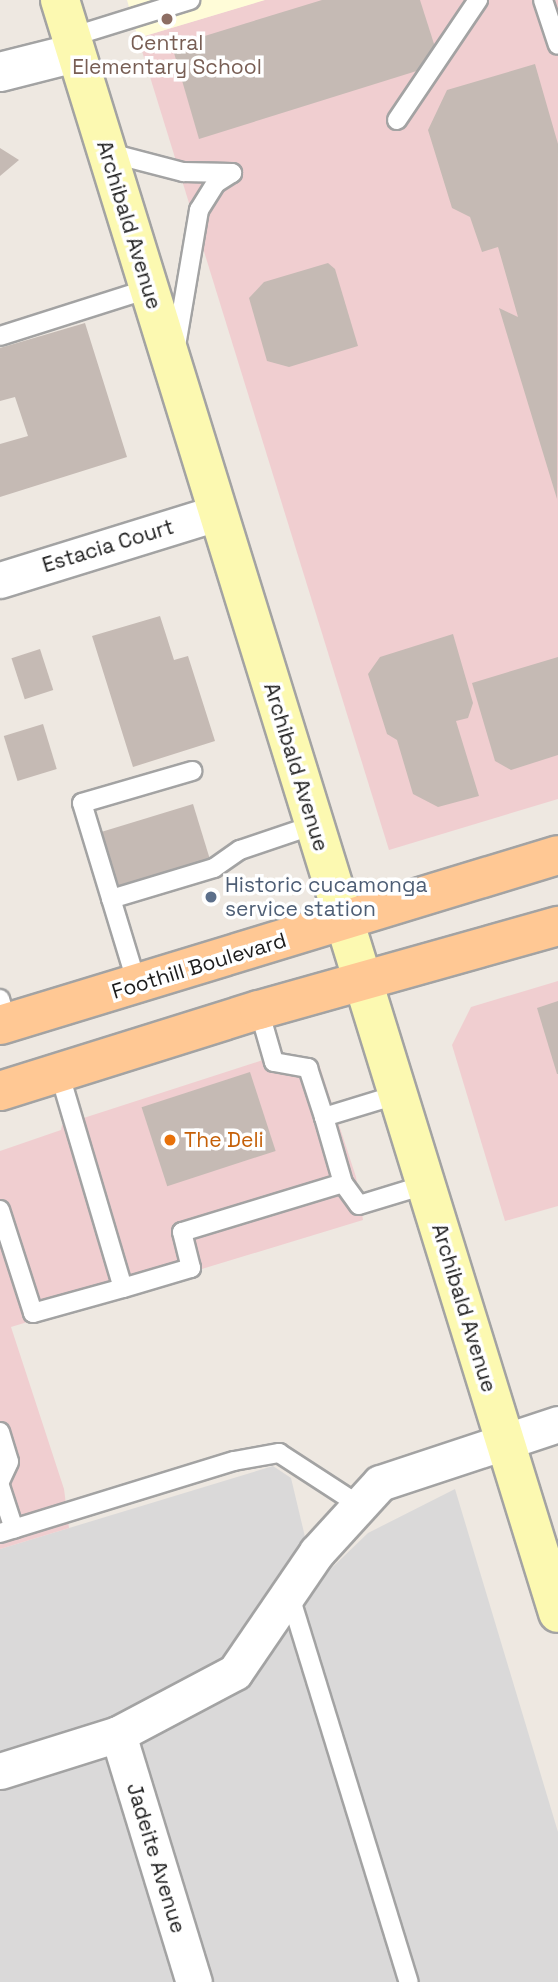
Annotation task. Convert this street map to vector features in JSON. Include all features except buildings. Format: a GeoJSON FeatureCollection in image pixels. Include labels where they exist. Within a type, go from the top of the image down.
{"type":"FeatureCollection","features":[{"type":"Feature","properties":{"kind":"main road","name":"Archibald Avenue"},"geometry":{"type":"LineString","coordinates":[[60,0],[361,984],[558,1614]]}},
{"type":"Feature","properties":{"kind":"main road","name":"Foothill Boulevard"},"geometry":{"type":"LineString","coordinates":[[3,1016],[137,984],[558,856]]}},
{"type":"Feature","properties":{"kind":"main road"},"geometry":{"type":"LineString","coordinates":[[0,1091],[259,1010],[361,984],[558,926]]}},
{"type":"Feature","properties":{"kind":"street"},"geometry":{"type":"LineString","coordinates":[[0,72],[73,45]]}},
{"type":"Feature","properties":{"kind":"street","name":"Estacia Court"},"geometry":{"type":"LineString","coordinates":[[0,580],[216,513]]}},
{"type":"Feature","properties":{"kind":"street"},"geometry":{"type":"LineString","coordinates":[[0,1771],[118,1734],[235,1672],[317,1552],[380,1483],[558,1424]]}},
{"type":"Feature","properties":{"kind":"street","name":"Jadeite Avenue"},"geometry":{"type":"LineString","coordinates":[[118,1734],[194,1982]]}},
{"type":"Feature","properties":{"kind":"lane"},"geometry":{"type":"LineString","coordinates":[[73,45],[187,0]]}},
{"type":"Feature","properties":{"kind":"lane"},"geometry":{"type":"LineString","coordinates":[[397,120],[478,0]]}},
{"type":"Feature","properties":{"kind":"lane"},"geometry":{"type":"LineString","coordinates":[[543,0],[558,45]]}},
{"type":"Feature","properties":{"kind":"lane"},"geometry":{"type":"LineString","coordinates":[[106,152],[183,172],[232,173],[216,183],[199,210],[172,367]]}},
{"type":"Feature","properties":{"kind":"lane"},"geometry":{"type":"LineString","coordinates":[[0,335],[149,289]]}},
{"type":"Feature","properties":{"kind":"lane"},"geometry":{"type":"LineString","coordinates":[[137,984],[82,803],[192,771]]}},
{"type":"Feature","properties":{"kind":"lane"},"geometry":{"type":"LineString","coordinates":[[111,899],[214,868],[240,850],[314,825]]}},
{"type":"Feature","properties":{"kind":"lane"},"geometry":{"type":"LineString","coordinates":[[259,1010],[274,1062],[308,1068],[343,1183],[359,1205],[425,1185]]}},
{"type":"Feature","properties":{"kind":"lane"},"geometry":{"type":"LineString","coordinates":[[59,1072],[123,1288]]}},
{"type":"Feature","properties":{"kind":"lane"},"geometry":{"type":"LineString","coordinates":[[324,1117],[396,1095]]}},
{"type":"Feature","properties":{"kind":"lane"},"geometry":{"type":"LineString","coordinates":[[0,1210],[33,1312],[191,1268],[182,1232],[343,1183]]}},
{"type":"Feature","properties":{"kind":"lane"},"geometry":{"type":"LineString","coordinates":[[0,1432],[9,1462],[0,1484],[7,1531],[234,1461],[279,1453],[359,1505]]}},
{"type":"Feature","properties":{"kind":"lane"},"geometry":{"type":"LineString","coordinates":[[289,1593],[409,1982]]}},
{"type":"Feature","properties":{"kind":"shaded area","name":"Central Elementary School"},"geometry":{"type":"Polygon","coordinates":[[[127,0],[265,0],[138,38],[127,0]]]}},
{"type":"Feature","properties":{"kind":"shaded area"},"geometry":{"type":"Polygon","coordinates":[[[264,0],[558,0],[558,799],[389,850],[138,38],[264,0]]]}},
{"type":"Feature","properties":{"kind":"shaded area"},"geometry":{"type":"Polygon","coordinates":[[[558,981],[558,1206],[505,1221],[452,1045],[471,1007],[558,981]]]}},
{"type":"Feature","properties":{"kind":"shaded area"},"geometry":{"type":"Polygon","coordinates":[[[266,1059],[319,1064],[356,1177],[363,1220],[11,1327],[64,1489],[69,1528],[0,1549],[0,1151],[61,1130],[62,1125],[266,1059]]]}},
{"type":"Feature","properties":{"kind":"shaded area"},"geometry":{"type":"Polygon","coordinates":[[[273,1466],[291,1478],[316,1583],[368,1533],[455,1489],[558,1832],[558,1982],[0,1982],[0,1549],[273,1466]]]}},
{"type":"Feature","properties":{"kind":"place","name":"Central Elementary School"},"geometry":{"type":"Point","coordinates":[167,19]}},
{"type":"Feature","properties":{"kind":"place","name":"Historic cucamonga service station"},"geometry":{"type":"Point","coordinates":[211,897]}},
{"type":"Feature","properties":{"kind":"place","name":"The Deli"},"geometry":{"type":"Point","coordinates":[170,1140]}}]}
